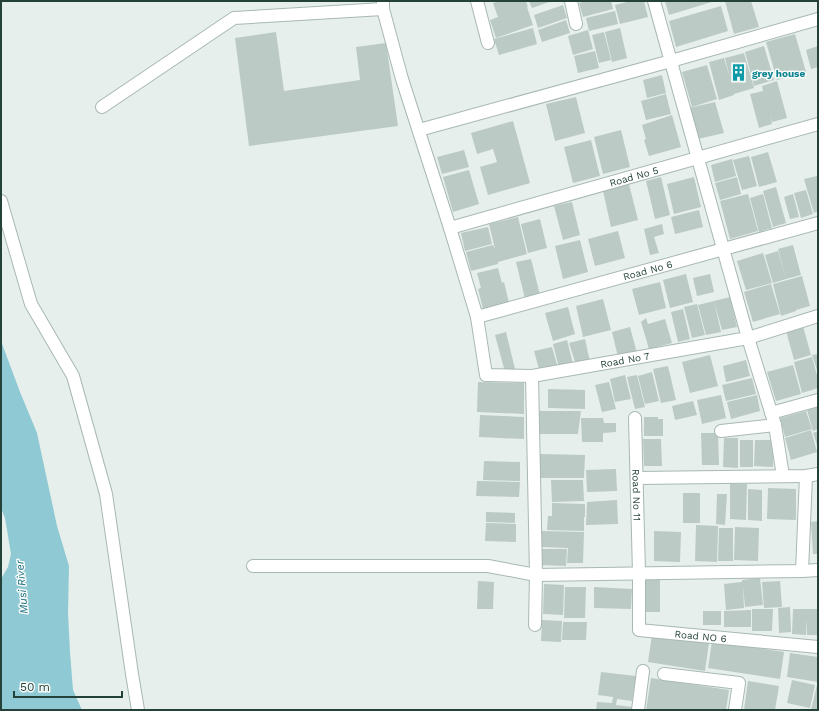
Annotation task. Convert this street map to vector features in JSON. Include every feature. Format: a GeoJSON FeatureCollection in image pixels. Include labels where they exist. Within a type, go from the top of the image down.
{"type":"FeatureCollection","features":[{"type":"Feature","properties":{"kind":"street"},"geometry":{"type":"LineString","coordinates":[[477,1],[488,43]]}},
{"type":"Feature","properties":{"kind":"street"},"geometry":{"type":"LineString","coordinates":[[571,1],[576,24]]}},
{"type":"Feature","properties":{"kind":"street"},"geometry":{"type":"LineString","coordinates":[[654,1],[748,338],[773,419],[783,476]]}},
{"type":"Feature","properties":{"kind":"street"},"geometry":{"type":"LineString","coordinates":[[102,106],[234,18],[383,5],[402,79],[477,317]]}},
{"type":"Feature","properties":{"kind":"street"},"geometry":{"type":"LineString","coordinates":[[419,130],[671,61],[818,18]]}},
{"type":"Feature","properties":{"kind":"street","name":"Road No 5"},"geometry":{"type":"LineString","coordinates":[[450,228],[818,124]]}},
{"type":"Feature","properties":{"kind":"street"},"geometry":{"type":"LineString","coordinates":[[1,201],[30,304],[74,376],[106,494],[138,710]]}},
{"type":"Feature","properties":{"kind":"street","name":"Road No 6"},"geometry":{"type":"LineString","coordinates":[[477,317],[818,223]]}},
{"type":"Feature","properties":{"kind":"street","name":"Road No 7"},"geometry":{"type":"LineString","coordinates":[[477,317],[486,376],[532,376],[748,338],[818,316]]}},
{"type":"Feature","properties":{"kind":"street"},"geometry":{"type":"LineString","coordinates":[[532,376],[536,575],[535,625]]}},
{"type":"Feature","properties":{"kind":"street"},"geometry":{"type":"LineString","coordinates":[[721,431],[773,419],[818,400]]}},
{"type":"Feature","properties":{"kind":"street","name":"Road No 11"},"geometry":{"type":"LineString","coordinates":[[635,418],[639,573]]}},
{"type":"Feature","properties":{"kind":"street"},"geometry":{"type":"LineString","coordinates":[[637,478],[812,475],[802,571]]}},
{"type":"Feature","properties":{"kind":"street"},"geometry":{"type":"LineString","coordinates":[[253,566],[488,566],[536,575],[818,570]]}},
{"type":"Feature","properties":{"kind":"street","name":"Road NO 6"},"geometry":{"type":"LineString","coordinates":[[639,573],[638,630],[818,647]]}},
{"type":"Feature","properties":{"kind":"street"},"geometry":{"type":"LineString","coordinates":[[638,710],[643,671]]}},
{"type":"Feature","properties":{"kind":"street"},"geometry":{"type":"LineString","coordinates":[[664,674],[739,683],[735,710]]}},
{"type":"Feature","properties":{"kind":"water","name":"Musi River"},"geometry":{"type":"Polygon","coordinates":[[[1,341],[37,433],[57,526],[69,566],[68,613],[73,690],[82,710],[1,710],[1,579],[8,567],[11,554],[5,518],[1,508],[1,341]]]}},
{"type":"Feature","properties":{"kind":"building"},"geometry":{"type":"Polygon","coordinates":[[[499,1],[526,1],[533,25],[496,38],[490,20],[498,17],[493,3],[499,1]]]}},
{"type":"Feature","properties":{"kind":"building"},"geometry":{"type":"Polygon","coordinates":[[[529,1],[552,1],[532,8],[529,1]]]}},
{"type":"Feature","properties":{"kind":"building"},"geometry":{"type":"Polygon","coordinates":[[[587,1],[611,1],[613,9],[583,17],[579,3],[587,1]]]}},
{"type":"Feature","properties":{"kind":"building"},"geometry":{"type":"Polygon","coordinates":[[[631,1],[644,1],[648,17],[620,24],[615,5],[631,1]]]}},
{"type":"Feature","properties":{"kind":"building"},"geometry":{"type":"Polygon","coordinates":[[[665,1],[715,1],[669,15],[665,1]]]}},
{"type":"Feature","properties":{"kind":"building"},"geometry":{"type":"Polygon","coordinates":[[[725,1],[751,1],[759,27],[734,34],[725,1]]]}},
{"type":"Feature","properties":{"kind":"building"},"geometry":{"type":"Polygon","coordinates":[[[563,5],[567,18],[538,28],[534,15],[563,5]]]}},
{"type":"Feature","properties":{"kind":"building"},"geometry":{"type":"Polygon","coordinates":[[[721,6],[728,31],[676,47],[669,21],[721,6]]]}},
{"type":"Feature","properties":{"kind":"building"},"geometry":{"type":"Polygon","coordinates":[[[615,11],[618,24],[589,31],[586,18],[615,11]]]}},
{"type":"Feature","properties":{"kind":"building"},"geometry":{"type":"Polygon","coordinates":[[[566,20],[570,33],[542,42],[538,30],[566,20]]]}},
{"type":"Feature","properties":{"kind":"building"},"geometry":{"type":"Polygon","coordinates":[[[533,28],[537,44],[499,55],[494,39],[533,28]]]}},
{"type":"Feature","properties":{"kind":"building"},"geometry":{"type":"Polygon","coordinates":[[[620,28],[627,58],[612,62],[605,32],[620,28]]]}},
{"type":"Feature","properties":{"kind":"building"},"geometry":{"type":"Polygon","coordinates":[[[588,30],[593,49],[573,55],[568,36],[588,30]]]}},
{"type":"Feature","properties":{"kind":"building"},"geometry":{"type":"Polygon","coordinates":[[[276,32],[284,91],[360,80],[356,47],[386,43],[398,126],[249,146],[235,38],[276,32]]]}},
{"type":"Feature","properties":{"kind":"building"},"geometry":{"type":"Polygon","coordinates":[[[604,32],[611,60],[599,63],[592,35],[604,32]]]}},
{"type":"Feature","properties":{"kind":"building"},"geometry":{"type":"Polygon","coordinates":[[[795,34],[806,72],[777,80],[766,42],[795,34]]]}},
{"type":"Feature","properties":{"kind":"building"},"geometry":{"type":"Polygon","coordinates":[[[764,46],[774,80],[754,86],[745,52],[764,46]]]}},
{"type":"Feature","properties":{"kind":"building"},"geometry":{"type":"Polygon","coordinates":[[[818,46],[818,67],[811,69],[806,50],[818,46]]]}},
{"type":"Feature","properties":{"kind":"building"},"geometry":{"type":"Polygon","coordinates":[[[595,51],[599,68],[578,73],[574,56],[595,51]]]}},
{"type":"Feature","properties":{"kind":"building"},"geometry":{"type":"Polygon","coordinates":[[[744,53],[754,88],[719,100],[709,62],[724,58],[730,78],[725,58],[744,53]]]}},
{"type":"Feature","properties":{"kind":"building"},"geometry":{"type":"Polygon","coordinates":[[[707,65],[717,99],[692,107],[682,72],[707,65]]]}},
{"type":"Feature","properties":{"kind":"building"},"geometry":{"type":"Polygon","coordinates":[[[662,75],[666,93],[647,98],[643,80],[662,75]]]}},
{"type":"Feature","properties":{"kind":"building"},"geometry":{"type":"Polygon","coordinates":[[[777,81],[787,118],[772,122],[770,115],[772,124],[759,128],[750,94],[763,91],[762,86],[777,81]]]}},
{"type":"Feature","properties":{"kind":"building"},"geometry":{"type":"Polygon","coordinates":[[[666,94],[671,114],[646,120],[641,101],[666,94]]]}},
{"type":"Feature","properties":{"kind":"building"},"geometry":{"type":"Polygon","coordinates":[[[576,97],[585,133],[555,141],[546,104],[576,97]]]}},
{"type":"Feature","properties":{"kind":"building"},"geometry":{"type":"Polygon","coordinates":[[[715,102],[724,133],[698,139],[689,108],[715,102]]]}},
{"type":"Feature","properties":{"kind":"building"},"geometry":{"type":"Polygon","coordinates":[[[672,115],[681,147],[649,156],[644,140],[646,139],[642,125],[672,115]]]}},
{"type":"Feature","properties":{"kind":"building"},"geometry":{"type":"Polygon","coordinates":[[[513,121],[530,183],[488,195],[480,167],[497,162],[493,149],[477,154],[471,133],[513,121]]]}},
{"type":"Feature","properties":{"kind":"building"},"geometry":{"type":"Polygon","coordinates":[[[621,130],[630,167],[603,174],[594,137],[621,130]]]}},
{"type":"Feature","properties":{"kind":"building"},"geometry":{"type":"Polygon","coordinates":[[[591,140],[600,176],[573,183],[564,147],[591,140]]]}},
{"type":"Feature","properties":{"kind":"building"},"geometry":{"type":"Polygon","coordinates":[[[464,150],[469,167],[442,174],[437,157],[464,150]]]}},
{"type":"Feature","properties":{"kind":"building"},"geometry":{"type":"Polygon","coordinates":[[[768,152],[777,182],[759,187],[751,157],[768,152]]]}},
{"type":"Feature","properties":{"kind":"building"},"geometry":{"type":"Polygon","coordinates":[[[749,156],[757,186],[742,190],[733,160],[749,156]]]}},
{"type":"Feature","properties":{"kind":"building"},"geometry":{"type":"Polygon","coordinates":[[[732,159],[736,176],[715,182],[711,165],[732,159]]]}},
{"type":"Feature","properties":{"kind":"building"},"geometry":{"type":"Polygon","coordinates":[[[469,170],[479,204],[453,212],[443,177],[469,170]]]}},
{"type":"Feature","properties":{"kind":"building"},"geometry":{"type":"Polygon","coordinates":[[[817,176],[818,211],[814,213],[804,179],[817,176]]]}},
{"type":"Feature","properties":{"kind":"building"},"geometry":{"type":"Polygon","coordinates":[[[661,177],[670,215],[655,219],[646,181],[661,177]]]}},
{"type":"Feature","properties":{"kind":"building"},"geometry":{"type":"Polygon","coordinates":[[[694,177],[701,207],[674,214],[667,184],[694,177]]]}},
{"type":"Feature","properties":{"kind":"building"},"geometry":{"type":"Polygon","coordinates":[[[737,177],[741,194],[720,200],[715,183],[737,177]]]}},
{"type":"Feature","properties":{"kind":"building"},"geometry":{"type":"Polygon","coordinates":[[[629,184],[638,220],[611,227],[603,191],[629,184]]]}},
{"type":"Feature","properties":{"kind":"building"},"geometry":{"type":"Polygon","coordinates":[[[776,187],[786,223],[773,227],[763,191],[776,187]]]}},
{"type":"Feature","properties":{"kind":"building"},"geometry":{"type":"Polygon","coordinates":[[[806,190],[813,214],[801,218],[794,193],[806,190]]]}},
{"type":"Feature","properties":{"kind":"building"},"geometry":{"type":"Polygon","coordinates":[[[748,194],[758,231],[730,239],[720,201],[748,194]]]}},
{"type":"Feature","properties":{"kind":"building"},"geometry":{"type":"Polygon","coordinates":[[[763,194],[772,228],[759,232],[750,198],[763,194]]]}},
{"type":"Feature","properties":{"kind":"building"},"geometry":{"type":"Polygon","coordinates":[[[793,194],[799,217],[790,219],[784,197],[793,194]]]}},
{"type":"Feature","properties":{"kind":"building"},"geometry":{"type":"Polygon","coordinates":[[[572,202],[580,235],[563,240],[554,206],[572,202]]]}},
{"type":"Feature","properties":{"kind":"building"},"geometry":{"type":"Polygon","coordinates":[[[699,210],[703,227],[675,234],[671,217],[699,210]]]}},
{"type":"Feature","properties":{"kind":"building"},"geometry":{"type":"Polygon","coordinates":[[[518,217],[527,254],[471,271],[466,252],[493,245],[495,249],[489,224],[518,217]]]}},
{"type":"Feature","properties":{"kind":"building"},"geometry":{"type":"Polygon","coordinates":[[[540,219],[547,248],[528,253],[521,224],[540,219]]]}},
{"type":"Feature","properties":{"kind":"building"},"geometry":{"type":"Polygon","coordinates":[[[662,224],[664,234],[654,237],[659,253],[650,255],[644,229],[662,224]]]}},
{"type":"Feature","properties":{"kind":"building"},"geometry":{"type":"Polygon","coordinates":[[[488,227],[492,244],[465,251],[461,233],[488,227]]]}},
{"type":"Feature","properties":{"kind":"building"},"geometry":{"type":"Polygon","coordinates":[[[618,231],[625,258],[595,266],[588,239],[618,231]]]}},
{"type":"Feature","properties":{"kind":"building"},"geometry":{"type":"Polygon","coordinates":[[[580,240],[588,272],[563,279],[555,246],[580,240]]]}},
{"type":"Feature","properties":{"kind":"building"},"geometry":{"type":"Polygon","coordinates":[[[793,245],[801,275],[786,279],[778,249],[793,245]]]}},
{"type":"Feature","properties":{"kind":"building"},"geometry":{"type":"Polygon","coordinates":[[[778,251],[786,279],[773,283],[765,255],[778,251]]]}},
{"type":"Feature","properties":{"kind":"building"},"geometry":{"type":"Polygon","coordinates":[[[763,253],[772,283],[746,290],[737,261],[763,253]]]}},
{"type":"Feature","properties":{"kind":"building"},"geometry":{"type":"Polygon","coordinates":[[[531,259],[540,295],[525,299],[516,262],[531,259]]]}},
{"type":"Feature","properties":{"kind":"building"},"geometry":{"type":"Polygon","coordinates":[[[498,268],[502,283],[504,282],[509,303],[483,309],[478,289],[481,288],[477,273],[498,268]]]}},
{"type":"Feature","properties":{"kind":"building"},"geometry":{"type":"Polygon","coordinates":[[[686,274],[693,302],[670,308],[663,280],[686,274]]]}},
{"type":"Feature","properties":{"kind":"building"},"geometry":{"type":"Polygon","coordinates":[[[710,274],[714,292],[697,296],[693,278],[710,274]]]}},
{"type":"Feature","properties":{"kind":"building"},"geometry":{"type":"Polygon","coordinates":[[[802,276],[810,306],[781,316],[773,284],[802,276]]]}},
{"type":"Feature","properties":{"kind":"building"},"geometry":{"type":"Polygon","coordinates":[[[660,282],[666,308],[639,315],[632,289],[660,282]]]}},
{"type":"Feature","properties":{"kind":"building"},"geometry":{"type":"Polygon","coordinates":[[[771,284],[780,314],[753,322],[744,292],[771,284]]]}},
{"type":"Feature","properties":{"kind":"building"},"geometry":{"type":"Polygon","coordinates":[[[730,297],[737,327],[722,330],[714,301],[730,297]]]}},
{"type":"Feature","properties":{"kind":"building"},"geometry":{"type":"Polygon","coordinates":[[[603,299],[611,330],[583,337],[576,306],[603,299]]]}},
{"type":"Feature","properties":{"kind":"building"},"geometry":{"type":"Polygon","coordinates":[[[714,301],[721,332],[706,335],[698,305],[714,301]]]}},
{"type":"Feature","properties":{"kind":"building"},"geometry":{"type":"Polygon","coordinates":[[[697,304],[705,335],[692,338],[684,307],[697,304]]]}},
{"type":"Feature","properties":{"kind":"building"},"geometry":{"type":"Polygon","coordinates":[[[568,307],[575,334],[553,341],[545,313],[568,307]]]}},
{"type":"Feature","properties":{"kind":"building"},"geometry":{"type":"Polygon","coordinates":[[[683,309],[690,339],[678,342],[671,312],[683,309]]]}},
{"type":"Feature","properties":{"kind":"building"},"geometry":{"type":"Polygon","coordinates":[[[646,318],[648,324],[665,319],[672,343],[649,349],[641,322],[646,318]]]}},
{"type":"Feature","properties":{"kind":"building"},"geometry":{"type":"Polygon","coordinates":[[[803,326],[811,355],[794,360],[786,331],[803,326]]]}},
{"type":"Feature","properties":{"kind":"building"},"geometry":{"type":"Polygon","coordinates":[[[630,327],[637,353],[618,357],[612,332],[630,327]]]}},
{"type":"Feature","properties":{"kind":"building"},"geometry":{"type":"Polygon","coordinates":[[[506,332],[515,369],[505,372],[495,335],[506,332]]]}},
{"type":"Feature","properties":{"kind":"building"},"geometry":{"type":"Polygon","coordinates":[[[585,339],[590,362],[576,365],[569,343],[585,339]]]}},
{"type":"Feature","properties":{"kind":"building"},"geometry":{"type":"Polygon","coordinates":[[[567,340],[573,364],[559,368],[553,344],[567,340]]]}},
{"type":"Feature","properties":{"kind":"building"},"geometry":{"type":"Polygon","coordinates":[[[552,347],[558,368],[552,369],[552,366],[539,369],[534,351],[552,347]]]}},
{"type":"Feature","properties":{"kind":"building"},"geometry":{"type":"Polygon","coordinates":[[[818,354],[818,373],[812,355],[818,354]]]}},
{"type":"Feature","properties":{"kind":"building"},"geometry":{"type":"Polygon","coordinates":[[[710,355],[718,386],[690,393],[682,362],[710,355]]]}},
{"type":"Feature","properties":{"kind":"building"},"geometry":{"type":"Polygon","coordinates":[[[812,357],[818,379],[818,388],[802,393],[794,362],[812,357]]]}},
{"type":"Feature","properties":{"kind":"building"},"geometry":{"type":"Polygon","coordinates":[[[746,360],[750,376],[726,382],[723,366],[746,360]]]}},
{"type":"Feature","properties":{"kind":"building"},"geometry":{"type":"Polygon","coordinates":[[[793,365],[801,394],[776,401],[767,372],[793,365]]]}},
{"type":"Feature","properties":{"kind":"building"},"geometry":{"type":"Polygon","coordinates":[[[668,366],[676,400],[661,403],[653,369],[668,366]]]}},
{"type":"Feature","properties":{"kind":"building"},"geometry":{"type":"Polygon","coordinates":[[[652,372],[659,401],[645,404],[638,376],[652,372]]]}},
{"type":"Feature","properties":{"kind":"building"},"geometry":{"type":"Polygon","coordinates":[[[625,375],[631,399],[615,402],[610,379],[625,375]]]}},
{"type":"Feature","properties":{"kind":"building"},"geometry":{"type":"Polygon","coordinates":[[[637,375],[645,407],[635,409],[627,377],[637,375]]]}},
{"type":"Feature","properties":{"kind":"building"},"geometry":{"type":"Polygon","coordinates":[[[752,378],[756,394],[726,401],[722,385],[752,378]]]}},
{"type":"Feature","properties":{"kind":"building"},"geometry":{"type":"Polygon","coordinates":[[[478,382],[524,383],[524,414],[477,412],[478,382]]]}},
{"type":"Feature","properties":{"kind":"building"},"geometry":{"type":"Polygon","coordinates":[[[609,382],[616,409],[602,412],[595,385],[609,382]]]}},
{"type":"Feature","properties":{"kind":"building"},"geometry":{"type":"Polygon","coordinates":[[[548,389],[585,390],[585,409],[548,408],[548,389]]]}},
{"type":"Feature","properties":{"kind":"building"},"geometry":{"type":"Polygon","coordinates":[[[721,395],[726,418],[702,424],[697,400],[721,395]]]}},
{"type":"Feature","properties":{"kind":"building"},"geometry":{"type":"Polygon","coordinates":[[[757,395],[760,411],[731,419],[727,402],[757,395]]]}},
{"type":"Feature","properties":{"kind":"building"},"geometry":{"type":"Polygon","coordinates":[[[693,401],[697,415],[675,420],[672,406],[693,401]]]}},
{"type":"Feature","properties":{"kind":"building"},"geometry":{"type":"Polygon","coordinates":[[[818,407],[818,429],[813,431],[807,410],[818,407]]]}},
{"type":"Feature","properties":{"kind":"building"},"geometry":{"type":"Polygon","coordinates":[[[539,411],[581,411],[578,434],[539,434],[539,411]]]}},
{"type":"Feature","properties":{"kind":"building"},"geometry":{"type":"Polygon","coordinates":[[[806,411],[812,429],[785,437],[780,418],[806,411]]]}},
{"type":"Feature","properties":{"kind":"building"},"geometry":{"type":"Polygon","coordinates":[[[480,415],[524,417],[524,439],[479,437],[480,415]]]}},
{"type":"Feature","properties":{"kind":"building"},"geometry":{"type":"Polygon","coordinates":[[[644,417],[658,417],[658,419],[663,419],[663,436],[644,436],[644,417]]]}},
{"type":"Feature","properties":{"kind":"building"},"geometry":{"type":"Polygon","coordinates":[[[581,418],[603,418],[604,423],[616,423],[616,432],[603,433],[603,442],[582,442],[581,418]]]}},
{"type":"Feature","properties":{"kind":"building"},"geometry":{"type":"Polygon","coordinates":[[[811,430],[817,452],[791,460],[785,438],[811,430]]]}},
{"type":"Feature","properties":{"kind":"building"},"geometry":{"type":"Polygon","coordinates":[[[818,431],[818,448],[813,433],[818,431]]]}},
{"type":"Feature","properties":{"kind":"building"},"geometry":{"type":"Polygon","coordinates":[[[701,433],[718,433],[719,465],[702,465],[701,433]]]}},
{"type":"Feature","properties":{"kind":"building"},"geometry":{"type":"Polygon","coordinates":[[[724,438],[738,438],[738,468],[723,467],[724,438]]]}},
{"type":"Feature","properties":{"kind":"building"},"geometry":{"type":"Polygon","coordinates":[[[643,439],[661,439],[662,466],[644,466],[643,439]]]}},
{"type":"Feature","properties":{"kind":"building"},"geometry":{"type":"Polygon","coordinates":[[[740,440],[753,440],[753,467],[740,467],[740,440]]]}},
{"type":"Feature","properties":{"kind":"building"},"geometry":{"type":"Polygon","coordinates":[[[755,440],[774,440],[773,467],[754,466],[755,440]]]}},
{"type":"Feature","properties":{"kind":"building"},"geometry":{"type":"Polygon","coordinates":[[[540,454],[585,455],[584,478],[540,478],[540,454]]]}},
{"type":"Feature","properties":{"kind":"building"},"geometry":{"type":"Polygon","coordinates":[[[484,461],[520,462],[520,481],[483,480],[484,461]]]}},
{"type":"Feature","properties":{"kind":"building"},"geometry":{"type":"Polygon","coordinates":[[[616,469],[617,491],[587,492],[586,470],[616,469]]]}},
{"type":"Feature","properties":{"kind":"building"},"geometry":{"type":"Polygon","coordinates":[[[551,480],[583,480],[584,501],[552,502],[551,480]]]}},
{"type":"Feature","properties":{"kind":"building"},"geometry":{"type":"Polygon","coordinates":[[[477,481],[520,482],[519,497],[476,496],[477,481]]]}},
{"type":"Feature","properties":{"kind":"building"},"geometry":{"type":"Polygon","coordinates":[[[730,484],[747,484],[746,520],[730,519],[730,484]]]}},
{"type":"Feature","properties":{"kind":"building"},"geometry":{"type":"Polygon","coordinates":[[[768,488],[796,489],[796,520],[767,519],[768,488]]]}},
{"type":"Feature","properties":{"kind":"building"},"geometry":{"type":"Polygon","coordinates":[[[748,489],[762,490],[762,521],[748,520],[748,489]]]}},
{"type":"Feature","properties":{"kind":"building"},"geometry":{"type":"Polygon","coordinates":[[[683,493],[700,493],[700,523],[683,523],[683,493]]]}},
{"type":"Feature","properties":{"kind":"building"},"geometry":{"type":"Polygon","coordinates":[[[717,494],[727,494],[725,525],[716,524],[717,494]]]}},
{"type":"Feature","properties":{"kind":"building"},"geometry":{"type":"Polygon","coordinates":[[[617,500],[618,524],[586,525],[587,502],[617,500]]]}},
{"type":"Feature","properties":{"kind":"building"},"geometry":{"type":"Polygon","coordinates":[[[552,503],[585,504],[585,517],[570,516],[584,517],[584,531],[547,530],[548,516],[552,516],[552,503]]]}},
{"type":"Feature","properties":{"kind":"building"},"geometry":{"type":"Polygon","coordinates":[[[486,512],[515,513],[515,523],[486,522],[486,512]]]}},
{"type":"Feature","properties":{"kind":"building"},"geometry":{"type":"Polygon","coordinates":[[[818,521],[818,554],[813,554],[811,522],[818,521]]]}},
{"type":"Feature","properties":{"kind":"building"},"geometry":{"type":"Polygon","coordinates":[[[486,523],[516,524],[516,542],[485,541],[486,523]]]}},
{"type":"Feature","properties":{"kind":"building"},"geometry":{"type":"Polygon","coordinates":[[[696,525],[718,526],[717,562],[695,561],[696,525]]]}},
{"type":"Feature","properties":{"kind":"building"},"geometry":{"type":"Polygon","coordinates":[[[735,527],[759,528],[758,561],[734,560],[735,527]]]}},
{"type":"Feature","properties":{"kind":"building"},"geometry":{"type":"Polygon","coordinates":[[[719,528],[733,528],[733,561],[718,561],[719,528]]]}},
{"type":"Feature","properties":{"kind":"building"},"geometry":{"type":"Polygon","coordinates":[[[542,531],[584,532],[583,563],[567,563],[568,548],[541,547],[542,531]]]}},
{"type":"Feature","properties":{"kind":"building"},"geometry":{"type":"Polygon","coordinates":[[[654,531],[681,532],[680,562],[654,561],[654,531]]]}},
{"type":"Feature","properties":{"kind":"building"},"geometry":{"type":"Polygon","coordinates":[[[541,549],[567,549],[566,566],[540,565],[541,549]]]}},
{"type":"Feature","properties":{"kind":"building"},"geometry":{"type":"Polygon","coordinates":[[[760,578],[763,605],[745,607],[743,586],[744,608],[726,610],[724,584],[760,578]]]}},
{"type":"Feature","properties":{"kind":"building"},"geometry":{"type":"Polygon","coordinates":[[[646,579],[660,580],[660,612],[645,612],[646,579]]]}},
{"type":"Feature","properties":{"kind":"building"},"geometry":{"type":"Polygon","coordinates":[[[478,581],[494,582],[493,609],[477,609],[478,581]]]}},
{"type":"Feature","properties":{"kind":"building"},"geometry":{"type":"Polygon","coordinates":[[[780,581],[782,607],[764,608],[762,582],[780,581]]]}},
{"type":"Feature","properties":{"kind":"building"},"geometry":{"type":"Polygon","coordinates":[[[544,584],[564,585],[563,615],[543,614],[544,584]]]}},
{"type":"Feature","properties":{"kind":"building"},"geometry":{"type":"Polygon","coordinates":[[[565,587],[586,587],[585,618],[564,618],[565,587]]]}},
{"type":"Feature","properties":{"kind":"building"},"geometry":{"type":"Polygon","coordinates":[[[594,587],[632,589],[631,609],[594,608],[594,587]]]}},
{"type":"Feature","properties":{"kind":"building"},"geometry":{"type":"Polygon","coordinates":[[[790,607],[791,632],[779,633],[778,608],[790,607]]]}},
{"type":"Feature","properties":{"kind":"building"},"geometry":{"type":"Polygon","coordinates":[[[752,609],[773,609],[772,631],[752,631],[752,609]]]}},
{"type":"Feature","properties":{"kind":"building"},"geometry":{"type":"Polygon","coordinates":[[[793,609],[818,609],[818,635],[807,635],[807,619],[806,635],[792,634],[793,609]]]}},
{"type":"Feature","properties":{"kind":"building"},"geometry":{"type":"Polygon","coordinates":[[[751,610],[751,627],[724,627],[724,611],[751,610]]]}},
{"type":"Feature","properties":{"kind":"building"},"geometry":{"type":"Polygon","coordinates":[[[703,611],[721,611],[721,625],[703,625],[703,611]]]}},
{"type":"Feature","properties":{"kind":"building"},"geometry":{"type":"Polygon","coordinates":[[[542,620],[562,621],[561,642],[541,641],[542,620]]]}},
{"type":"Feature","properties":{"kind":"building"},"geometry":{"type":"Polygon","coordinates":[[[563,622],[587,622],[586,640],[562,640],[563,622]]]}},
{"type":"Feature","properties":{"kind":"building"},"geometry":{"type":"Polygon","coordinates":[[[652,635],[709,643],[705,671],[648,662],[652,635]]]}},
{"type":"Feature","properties":{"kind":"building"},"geometry":{"type":"Polygon","coordinates":[[[712,641],[784,652],[780,679],[708,668],[712,641]]]}},
{"type":"Feature","properties":{"kind":"building"},"geometry":{"type":"Polygon","coordinates":[[[790,653],[818,657],[818,682],[787,677],[790,653]]]}},
{"type":"Feature","properties":{"kind":"building"},"geometry":{"type":"Polygon","coordinates":[[[601,672],[636,676],[632,701],[617,699],[616,705],[632,707],[631,710],[596,710],[597,702],[612,703],[613,697],[598,695],[601,672]]]}},
{"type":"Feature","properties":{"kind":"building"},"geometry":{"type":"Polygon","coordinates":[[[651,678],[729,690],[726,710],[646,710],[651,678]]]}},
{"type":"Feature","properties":{"kind":"building"},"geometry":{"type":"Polygon","coordinates":[[[792,680],[815,685],[810,708],[787,703],[792,680]]]}},
{"type":"Feature","properties":{"kind":"building"},"geometry":{"type":"Polygon","coordinates":[[[748,681],[779,686],[775,710],[744,710],[748,681]]]}},
{"type":"Feature","properties":{"kind":"building"},"geometry":{"type":"Polygon","coordinates":[[[817,685],[818,710],[811,710],[817,685]]]}},
{"type":"Feature","properties":{"kind":"place","name":"grey house"},"geometry":{"type":"Point","coordinates":[739,73]}}]}
